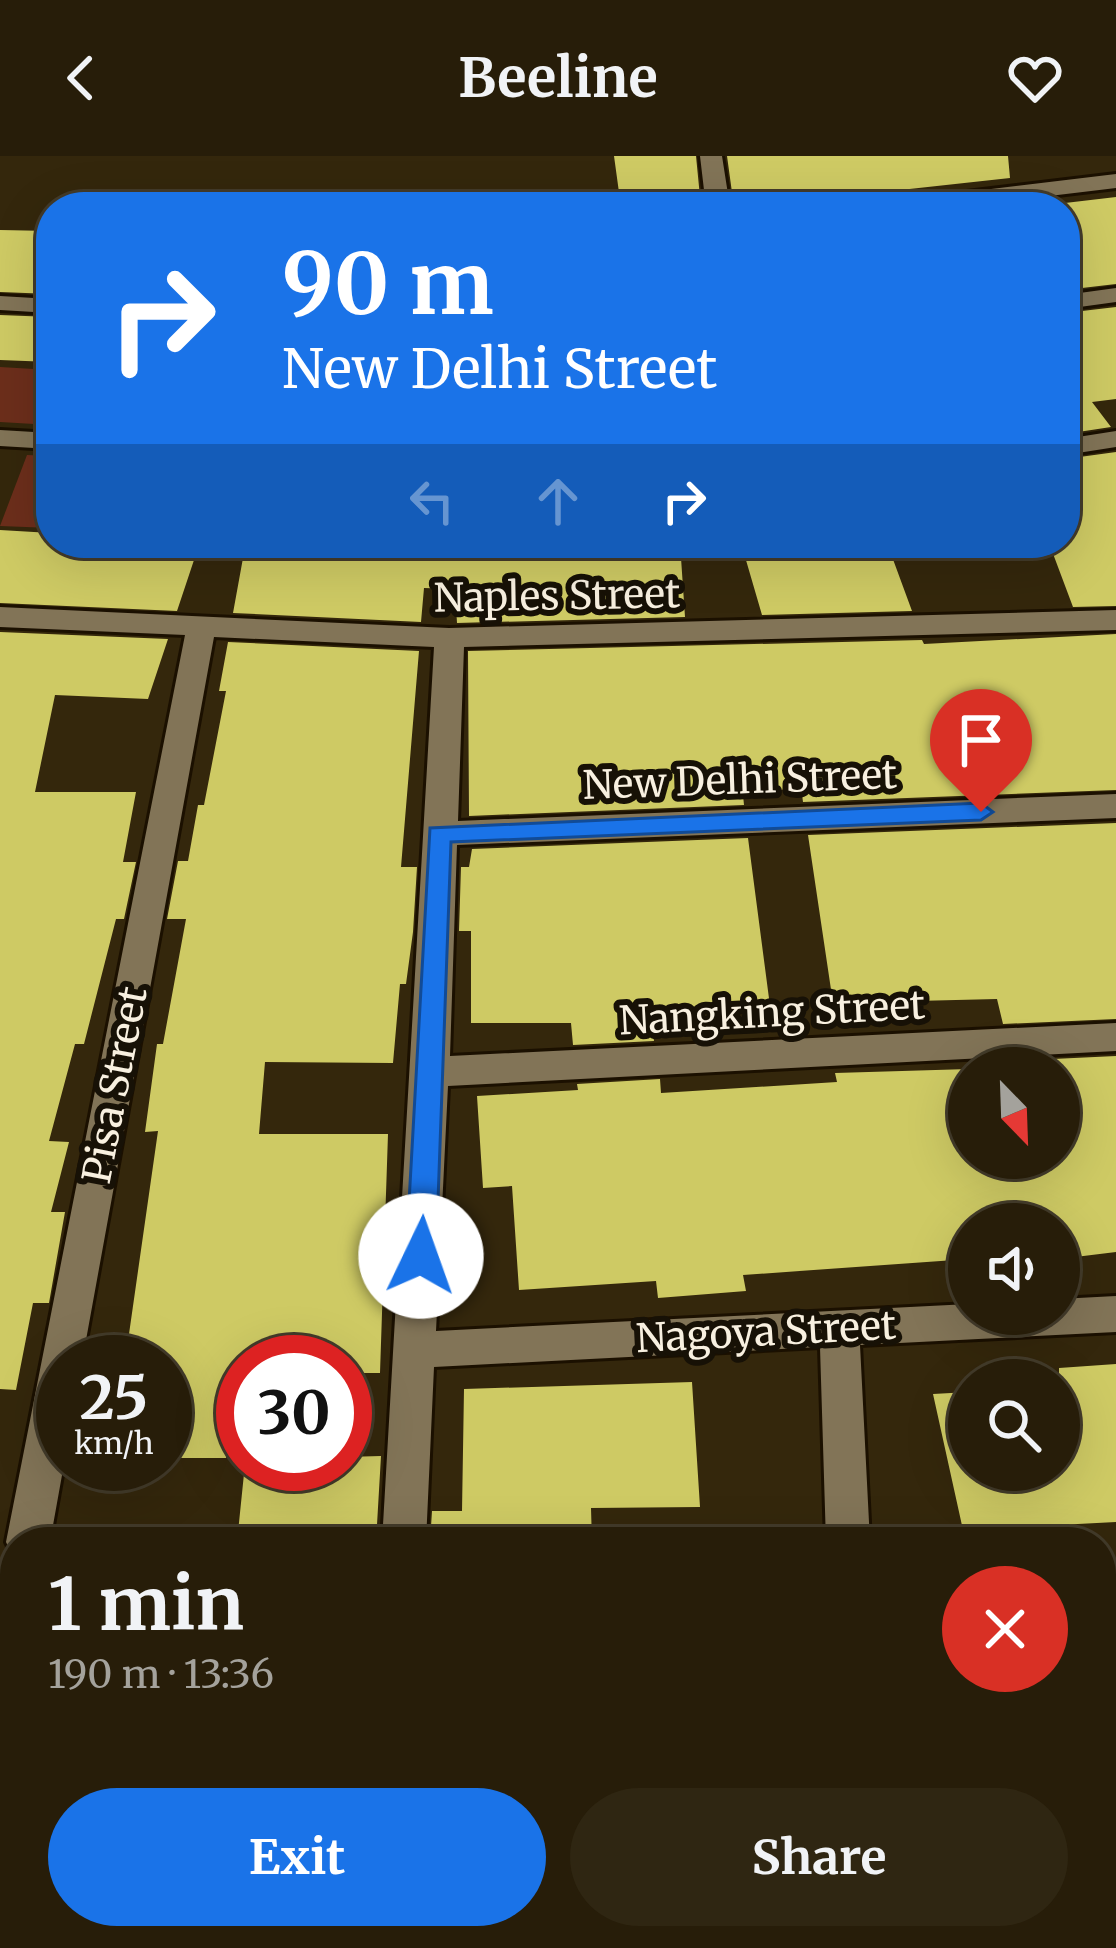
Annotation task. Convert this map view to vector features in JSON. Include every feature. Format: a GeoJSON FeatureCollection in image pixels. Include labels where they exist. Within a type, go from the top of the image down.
{"type":"FeatureCollection","features":[{"type":"Feature","properties":{"kind":"street"},"geometry":{"type":"LineString","coordinates":[[711,156],[716,192]]}},
{"type":"Feature","properties":{"kind":"street"},"geometry":{"type":"LineString","coordinates":[[1025,192],[1116,181]]}},
{"type":"Feature","properties":{"kind":"street"},"geometry":{"type":"LineString","coordinates":[[1080,300],[1116,295]]}},
{"type":"Feature","properties":{"kind":"street"},"geometry":{"type":"LineString","coordinates":[[0,302],[36,305]]}},
{"type":"Feature","properties":{"kind":"street"},"geometry":{"type":"LineString","coordinates":[[0,438],[36,440]]}},
{"type":"Feature","properties":{"kind":"street"},"geometry":{"type":"LineString","coordinates":[[1080,445],[1116,439]]}},
{"type":"Feature","properties":{"kind":"street","name":"Naples Street"},"geometry":{"type":"LineString","coordinates":[[0,617],[449,638],[1116,620]]}},
{"type":"Feature","properties":{"kind":"street","name":"Pisa Street"},"geometry":{"type":"LineString","coordinates":[[31,1527],[201,628]]}},
{"type":"Feature","properties":{"kind":"street"},"geometry":{"type":"LineString","coordinates":[[405,1527],[449,638]]}},
{"type":"Feature","properties":{"kind":"street","name":"New Delhi Street"},"geometry":{"type":"LineString","coordinates":[[439,834],[1116,806]]}},
{"type":"Feature","properties":{"kind":"street","name":"Nangking Street"},"geometry":{"type":"LineString","coordinates":[[431,1072],[1116,1037]]}},
{"type":"Feature","properties":{"kind":"street","name":"Nagoya Street"},"geometry":{"type":"LineString","coordinates":[[416,1350],[1116,1314]]}},
{"type":"Feature","properties":{"kind":"street"},"geometry":{"type":"LineString","coordinates":[[839,1328],[847,1527]]}},
{"type":"Feature","properties":{"kind":"shaded area"},"geometry":{"type":"Polygon","coordinates":[[[0,367],[36,369],[36,424],[0,422],[0,367]]]}},
{"type":"Feature","properties":{"kind":"shaded area"},"geometry":{"type":"Polygon","coordinates":[[[27,455],[36,455],[36,527],[0,526],[27,455]]]}},
{"type":"Feature","properties":{"kind":"building"},"geometry":{"type":"Polygon","coordinates":[[[614,156],[696,156],[700,192],[619,192],[614,156]]]}},
{"type":"Feature","properties":{"kind":"building"},"geometry":{"type":"Polygon","coordinates":[[[727,156],[1008,156],[1010,178],[882,192],[732,192],[727,156]]]}},
{"type":"Feature","properties":{"kind":"building"},"geometry":{"type":"Polygon","coordinates":[[[1116,197],[1116,284],[1080,288],[1080,201],[1116,197]]]}},
{"type":"Feature","properties":{"kind":"building"},"geometry":{"type":"Polygon","coordinates":[[[0,230],[36,231],[36,293],[0,292],[0,230]]]}},
{"type":"Feature","properties":{"kind":"building"},"geometry":{"type":"Polygon","coordinates":[[[1116,307],[1116,399],[1092,402],[1111,427],[1080,432],[1080,311],[1116,307]]]}},
{"type":"Feature","properties":{"kind":"building"},"geometry":{"type":"Polygon","coordinates":[[[0,315],[36,316],[36,361],[0,360],[0,315]]]}},
{"type":"Feature","properties":{"kind":"building"},"geometry":{"type":"Polygon","coordinates":[[[1116,452],[1116,606],[1073,607],[1055,558],[1080,558],[1080,457],[1116,452]]]}},
{"type":"Feature","properties":{"kind":"building"},"geometry":{"type":"Polygon","coordinates":[[[0,530],[36,532],[36,558],[195,558],[177,611],[0,603],[0,530]]]}},
{"type":"Feature","properties":{"kind":"building"},"geometry":{"type":"Polygon","coordinates":[[[243,558],[681,558],[685,617],[457,623],[455,589],[424,588],[421,622],[233,613],[243,558]]]}},
{"type":"Feature","properties":{"kind":"building"},"geometry":{"type":"Polygon","coordinates":[[[745,558],[893,558],[912,611],[762,615],[745,558]]]}},
{"type":"Feature","properties":{"kind":"building"},"geometry":{"type":"Polygon","coordinates":[[[0,632],[168,639],[148,699],[55,695],[35,792],[136,792],[123,862],[136,862],[124,919],[116,919],[84,1044],[75,1044],[49,1141],[69,1142],[51,1212],[65,1212],[49,1303],[33,1303],[16,1390],[0,1389],[0,632]]]}},
{"type":"Feature","properties":{"kind":"building"},"geometry":{"type":"Polygon","coordinates":[[[1116,634],[1116,790],[803,802],[801,787],[743,795],[744,805],[469,816],[468,651],[922,640],[924,644],[1116,634]]]}},
{"type":"Feature","properties":{"kind":"building"},"geometry":{"type":"Polygon","coordinates":[[[228,642],[419,651],[401,867],[417,867],[413,932],[406,984],[400,984],[393,1063],[265,1062],[259,1134],[388,1134],[380,1373],[372,1373],[372,1335],[216,1335],[216,1458],[192,1458],[192,1335],[129,1335],[158,1131],[145,1132],[157,1044],[163,1044],[186,919],[167,919],[178,861],[188,861],[198,805],[204,805],[226,691],[219,691],[228,642]]]}},
{"type":"Feature","properties":{"kind":"building"},"geometry":{"type":"Polygon","coordinates":[[[1116,823],[1116,1019],[1003,1024],[997,999],[833,1003],[808,835],[1116,823]]]}},
{"type":"Feature","properties":{"kind":"building"},"geometry":{"type":"Polygon","coordinates":[[[748,838],[770,1006],[662,1009],[662,1020],[651,1021],[654,1041],[573,1045],[571,1023],[471,1023],[471,931],[459,931],[461,867],[469,867],[472,849],[748,838]]]}},
{"type":"Feature","properties":{"kind":"building"},"geometry":{"type":"Polygon","coordinates":[[[1116,1056],[1116,1252],[1080,1256],[1080,1203],[948,1203],[948,1260],[743,1275],[746,1291],[658,1298],[656,1281],[519,1290],[512,1186],[483,1188],[477,1096],[660,1079],[661,1093],[837,1082],[835,1073],[948,1070],[948,1179],[1080,1179],[1080,1058],[1116,1056]]]}},
{"type":"Feature","properties":{"kind":"building"},"geometry":{"type":"Polygon","coordinates":[[[1116,1364],[1116,1522],[962,1527],[954,1491],[1080,1491],[1080,1367],[1116,1364]]]}},
{"type":"Feature","properties":{"kind":"building"},"geometry":{"type":"Polygon","coordinates":[[[692,1382],[700,1507],[591,1508],[592,1527],[431,1527],[432,1511],[462,1511],[464,1389],[692,1382]]]}},
{"type":"Feature","properties":{"kind":"building"},"geometry":{"type":"Polygon","coordinates":[[[948,1393],[948,1462],[933,1394],[948,1393]]]}},
{"type":"Feature","properties":{"kind":"building"},"geometry":{"type":"Polygon","coordinates":[[[372,1456],[381,1456],[377,1527],[239,1527],[242,1491],[372,1491],[372,1456]]]}},
{"type":"Feature","properties":{"kind":"route"},"geometry":{"type":"LineString","coordinates":[[421,1256],[439,834],[981,812]]}}]}
